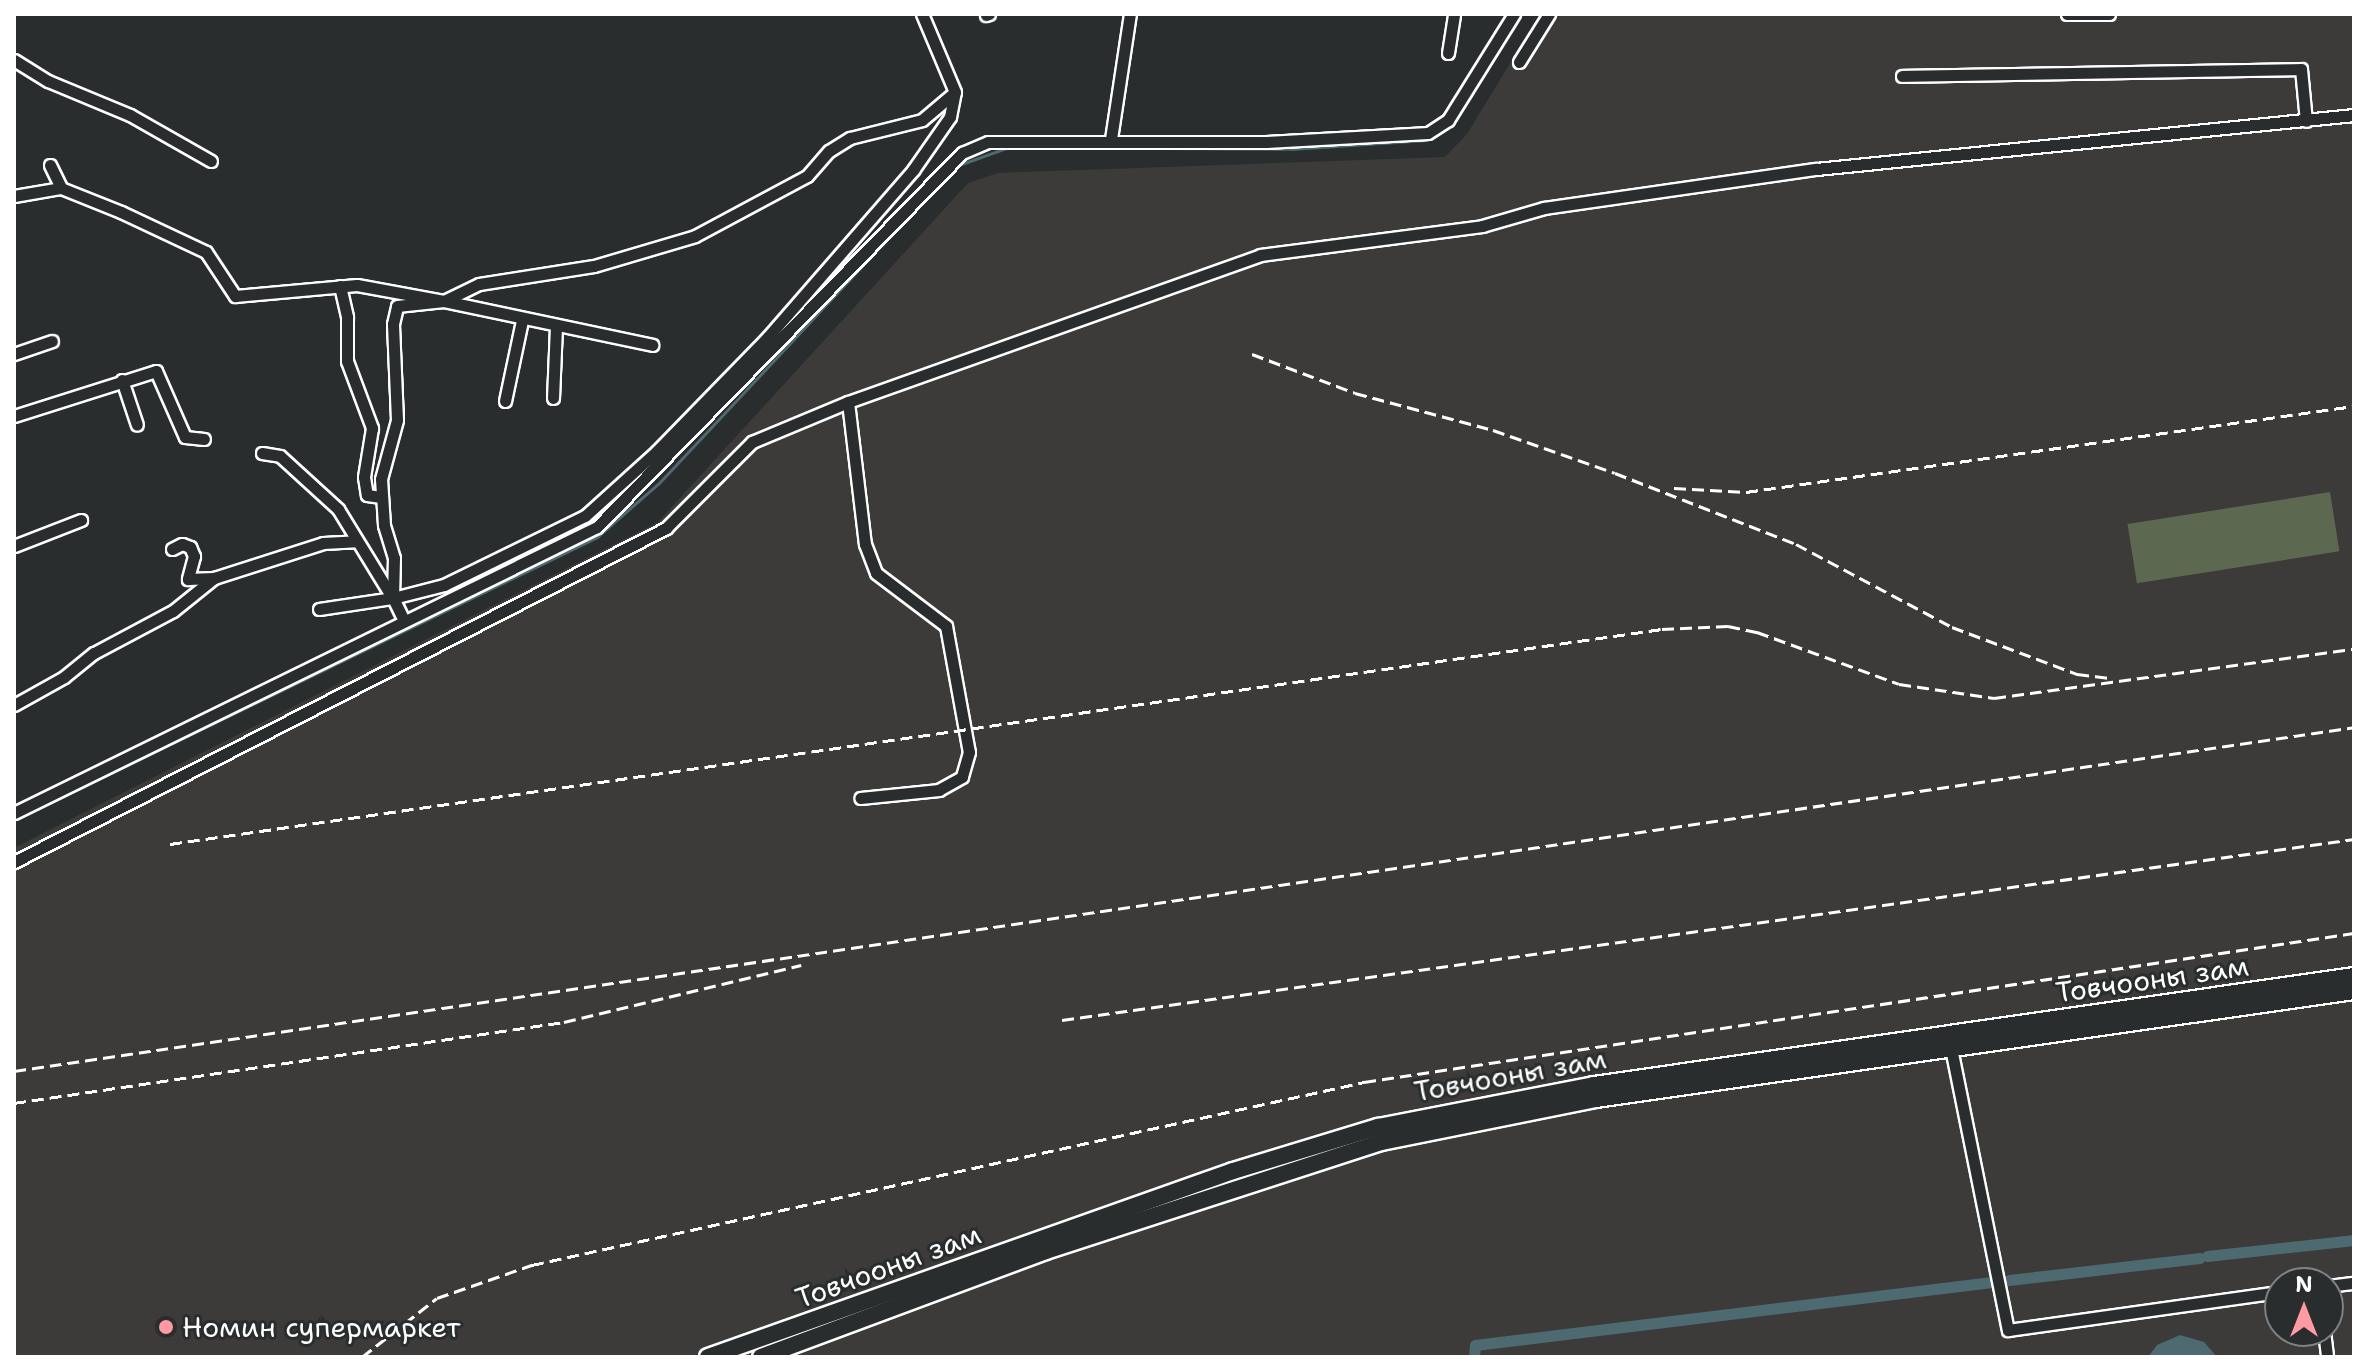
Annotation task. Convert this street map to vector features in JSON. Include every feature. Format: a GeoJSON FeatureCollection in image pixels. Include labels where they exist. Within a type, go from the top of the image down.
{"type":"FeatureCollection","features":[{"type":"Feature","properties":{"kind":"highway","name":"Товчооны зам"},"geometry":{"type":"LineString","coordinates":[[708,1357],[1174,1192],[1378,1127],[1580,1087],[2354,976]]}},
{"type":"Feature","properties":{"kind":"highway","name":"Товчооны зам"},"geometry":{"type":"LineString","coordinates":[[761,1357],[1061,1246],[1381,1142],[1526,1111],[2354,991]]}},
{"type":"Feature","properties":{"kind":"street"},"geometry":{"type":"LineString","coordinates":[[319,609],[393,598],[444,585],[585,516],[657,451],[767,338],[913,170],[950,117],[955,92],[922,14]]}},
{"type":"Feature","properties":{"kind":"street"},"geometry":{"type":"LineString","coordinates":[[1111,139],[1130,14]]}},
{"type":"Feature","properties":{"kind":"street"},"geometry":{"type":"LineString","coordinates":[[1448,53],[1454,14]]}},
{"type":"Feature","properties":{"kind":"street"},"geometry":{"type":"LineString","coordinates":[[14,813],[597,527],[962,153],[988,142],[1111,139],[1266,142],[1428,133],[1448,120],[1514,14]]}},
{"type":"Feature","properties":{"kind":"street"},"geometry":{"type":"LineString","coordinates":[[1519,62],[1549,14]]}},
{"type":"Feature","properties":{"kind":"street"},"geometry":{"type":"LineString","coordinates":[[2067,14],[2109,14]]}},
{"type":"Feature","properties":{"kind":"street"},"geometry":{"type":"LineString","coordinates":[[14,60],[48,81],[130,115],[211,161]]}},
{"type":"Feature","properties":{"kind":"street"},"geometry":{"type":"LineString","coordinates":[[1902,76],[2301,69],[2306,121]]}},
{"type":"Feature","properties":{"kind":"street"},"geometry":{"type":"LineString","coordinates":[[393,598],[394,558],[381,497],[397,420],[393,324],[397,306],[444,301],[479,284],[617,261],[695,236],[807,176],[829,151],[850,138],[922,120],[955,92]]}},
{"type":"Feature","properties":{"kind":"street"},"geometry":{"type":"LineString","coordinates":[[14,862],[666,528],[752,442],[848,402],[1260,255],[1482,226],[1544,208],[1816,169],[2354,115]]}},
{"type":"Feature","properties":{"kind":"street"},"geometry":{"type":"LineString","coordinates":[[50,165],[61,188]]}},
{"type":"Feature","properties":{"kind":"street"},"geometry":{"type":"LineString","coordinates":[[14,196],[61,188],[206,252],[235,296],[340,286],[444,301],[522,320],[652,345]]}},
{"type":"Feature","properties":{"kind":"street"},"geometry":{"type":"LineString","coordinates":[[340,286],[347,317],[347,361],[372,428],[364,477],[367,495],[381,497]]}},
{"type":"Feature","properties":{"kind":"street"},"geometry":{"type":"LineString","coordinates":[[505,401],[522,320]]}},
{"type":"Feature","properties":{"kind":"street"},"geometry":{"type":"LineString","coordinates":[[553,398],[556,326]]}},
{"type":"Feature","properties":{"kind":"street"},"geometry":{"type":"LineString","coordinates":[[14,354],[52,341]]}},
{"type":"Feature","properties":{"kind":"street"},"geometry":{"type":"LineString","coordinates":[[14,416],[156,371],[185,437],[204,439]]}},
{"type":"Feature","properties":{"kind":"street"},"geometry":{"type":"LineString","coordinates":[[122,380],[137,425]]}},
{"type":"Feature","properties":{"kind":"street"},"geometry":{"type":"LineString","coordinates":[[848,402],[865,544],[876,573],[946,626],[969,752],[962,777],[939,790],[860,798]]}},
{"type":"Feature","properties":{"kind":"street"},"geometry":{"type":"LineString","coordinates":[[262,453],[280,456],[328,499],[393,598],[404,621]]}},
{"type":"Feature","properties":{"kind":"street"},"geometry":{"type":"LineString","coordinates":[[14,546],[81,520]]}},
{"type":"Feature","properties":{"kind":"street"},"geometry":{"type":"LineString","coordinates":[[172,549],[182,544],[190,547],[194,556],[188,579],[214,578],[323,543],[356,541]]}},
{"type":"Feature","properties":{"kind":"street"},"geometry":{"type":"LineString","coordinates":[[14,705],[64,677],[94,653],[173,611],[214,578]]}},
{"type":"Feature","properties":{"kind":"street"},"geometry":{"type":"LineString","coordinates":[[1951,1048],[2008,1330],[2264,1294]]}},
{"type":"Feature","properties":{"kind":"shaded area"},"geometry":{"type":"Polygon","coordinates":[[[1540,14],[2354,14],[2354,1357],[14,1357],[14,848],[658,522],[968,183],[998,173],[1445,157],[1467,134],[1540,14]]]}},
{"type":"Feature","properties":{"kind":"green space"},"geometry":{"type":"Polygon","coordinates":[[[2330,492],[2339,551],[2137,583],[2128,524],[2330,492]]]}},
{"type":"Feature","properties":{"kind":"water"},"geometry":{"type":"Polygon","coordinates":[[[2180,1335],[2204,1342],[2217,1357],[2148,1357],[2157,1345],[2180,1335]]]}},
{"type":"Feature","properties":{"kind":"waterway"},"geometry":{"type":"LineString","coordinates":[[1033,147],[1291,149],[1427,140],[1451,123]]}},
{"type":"Feature","properties":{"kind":"waterway"},"geometry":{"type":"LineString","coordinates":[[956,166],[1009,147]]}},
{"type":"Feature","properties":{"kind":"waterway"},"geometry":{"type":"LineString","coordinates":[[14,820],[597,537],[659,483],[940,183]]}},
{"type":"Feature","properties":{"kind":"waterway"},"geometry":{"type":"LineString","coordinates":[[2207,1256],[2354,1240]]}},
{"type":"Feature","properties":{"kind":"waterway"},"geometry":{"type":"LineString","coordinates":[[2009,1280],[2200,1258]]}},
{"type":"Feature","properties":{"kind":"waterway"},"geometry":{"type":"LineString","coordinates":[[1474,1357],[1475,1345],[1992,1282]]}},
{"type":"Feature","properties":{"kind":"railway"},"geometry":{"type":"LineString","coordinates":[[1252,354],[1355,393],[1493,430],[1615,473],[1796,544],[1952,627],[2077,674],[2108,678]]}},
{"type":"Feature","properties":{"kind":"railway"},"geometry":{"type":"LineString","coordinates":[[1674,488],[1746,492],[2354,406]]}},
{"type":"Feature","properties":{"kind":"railway"},"geometry":{"type":"LineString","coordinates":[[170,844],[1662,629],[1728,626],[1757,632],[1899,684],[1994,698],[2354,649]]}},
{"type":"Feature","properties":{"kind":"railway"},"geometry":{"type":"LineString","coordinates":[[14,1071],[2354,727]]}},
{"type":"Feature","properties":{"kind":"railway"},"geometry":{"type":"LineString","coordinates":[[1062,1020],[2354,839]]}},
{"type":"Feature","properties":{"kind":"railway"},"geometry":{"type":"LineString","coordinates":[[362,1357],[437,1298],[532,1265],[1364,1082],[2354,933]]}},
{"type":"Feature","properties":{"kind":"railway"},"geometry":{"type":"LineString","coordinates":[[14,1103],[564,1022],[801,965]]}},
{"type":"Feature","properties":{"kind":"place","name":"Номин супермаркет"},"geometry":{"type":"Point","coordinates":[166,1327]}}]}
